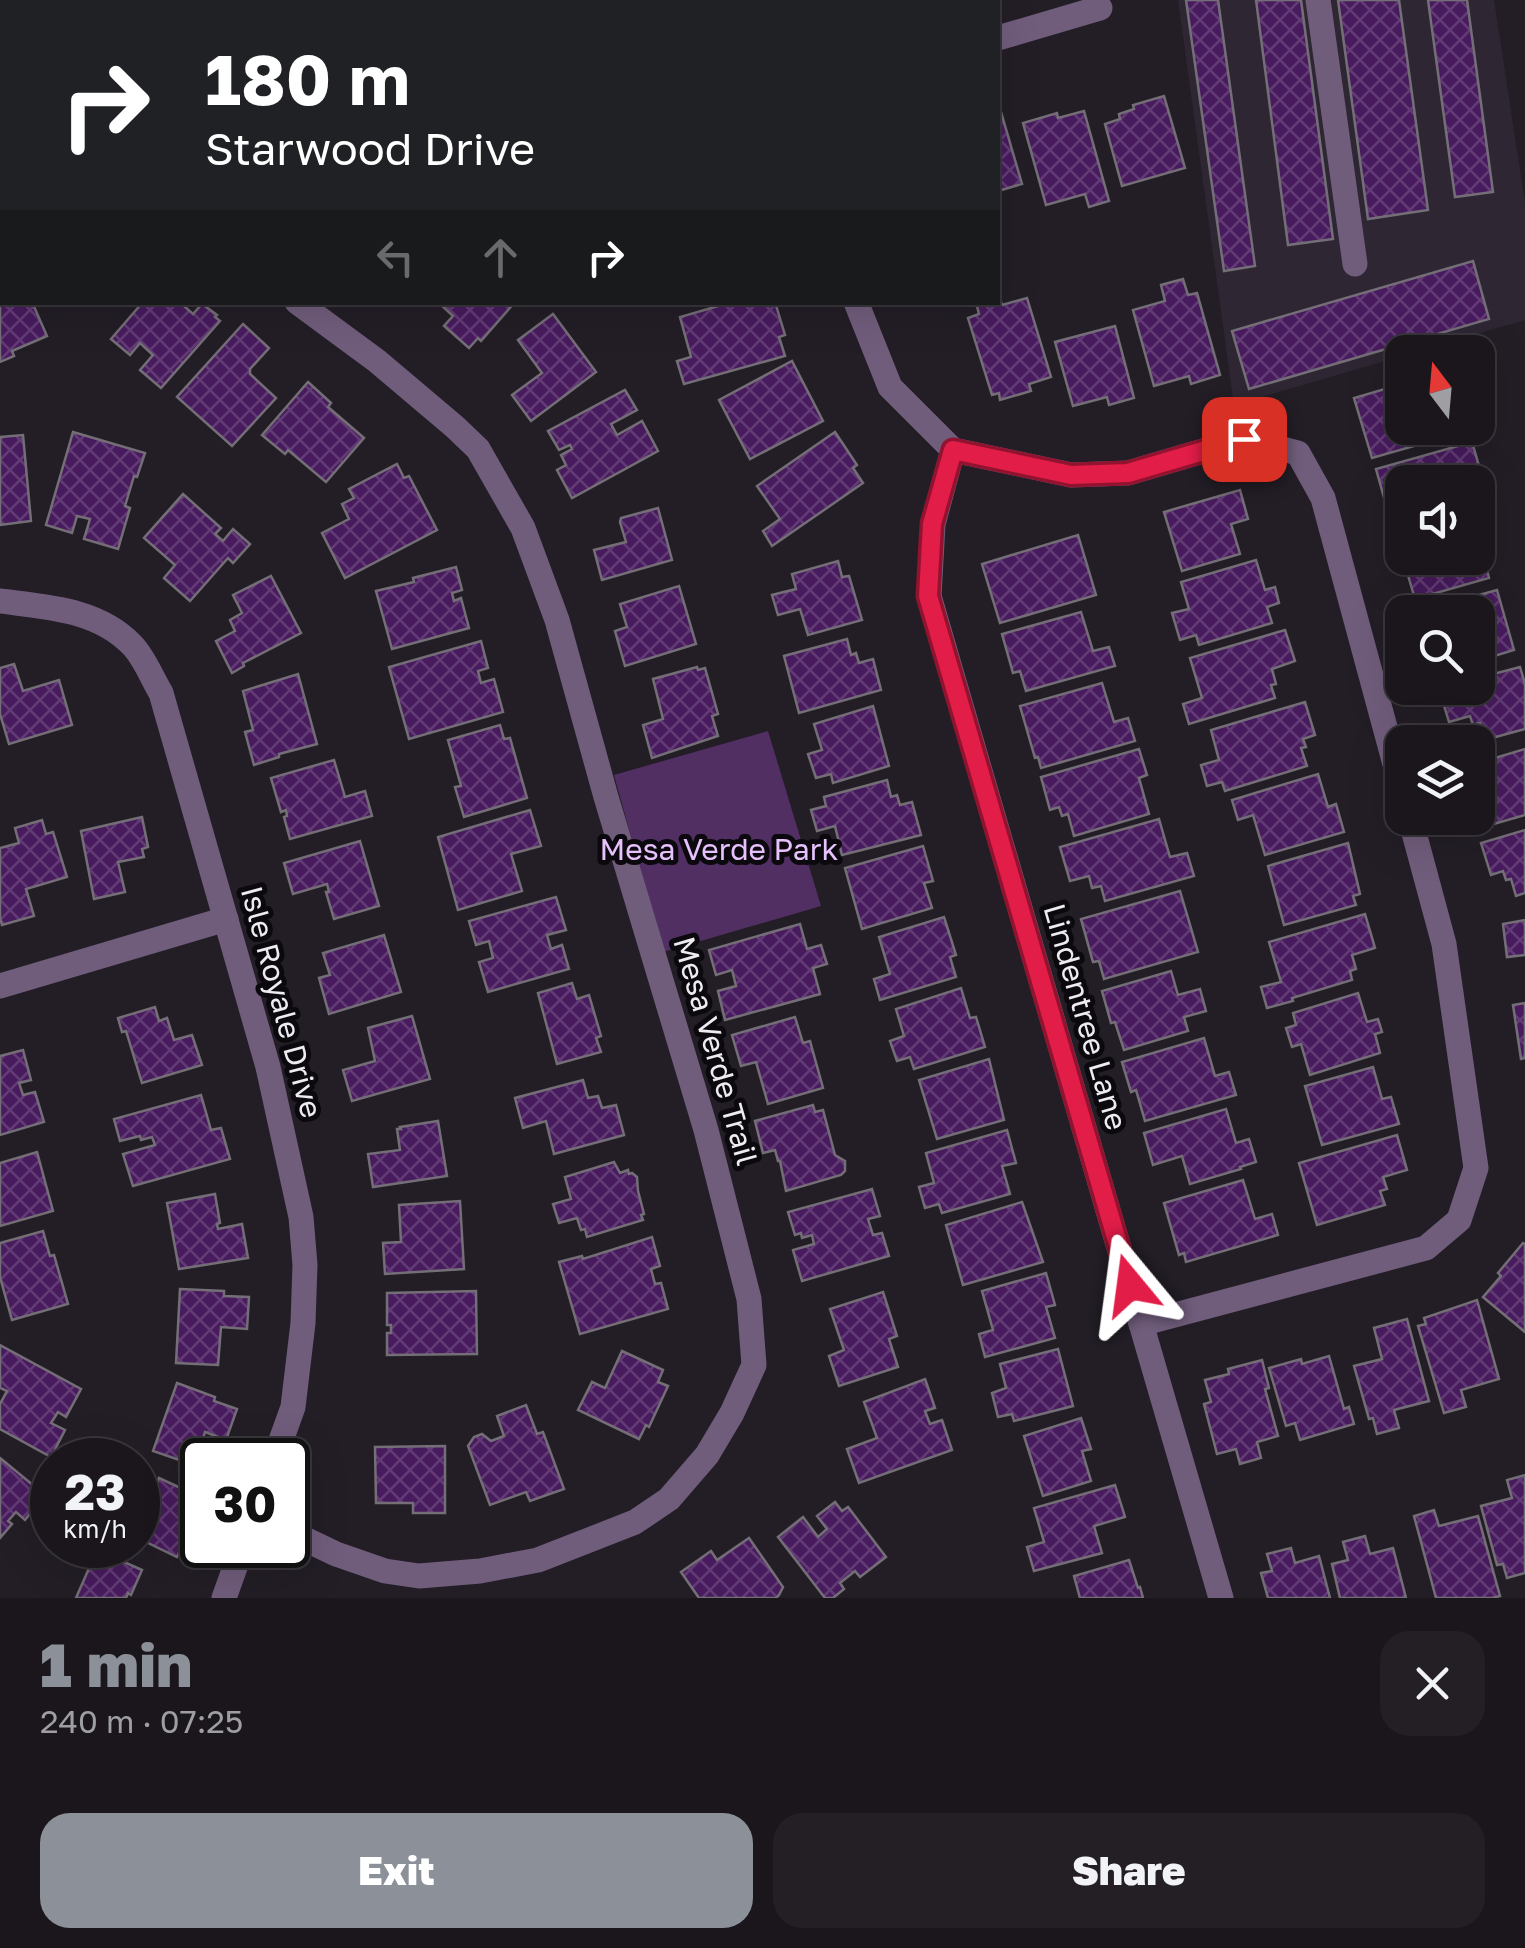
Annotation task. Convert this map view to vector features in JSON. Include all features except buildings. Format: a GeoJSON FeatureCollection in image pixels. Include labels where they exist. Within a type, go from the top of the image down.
{"type":"FeatureCollection","features":[{"type":"Feature","properties":{"kind":"street"},"geometry":{"type":"LineString","coordinates":[[1318,0],[1355,264]]}},
{"type":"Feature","properties":{"kind":"street"},"geometry":{"type":"LineString","coordinates":[[1000,37],[1100,8]]}},
{"type":"Feature","properties":{"kind":"street","name":"Mesa Verde Trail"},"geometry":{"type":"LineString","coordinates":[[302,305],[377,361],[478,449],[523,528],[557,620],[706,1130],[750,1298],[754,1365],[708,1455],[669,1499],[635,1522],[538,1560],[480,1571],[420,1576],[385,1571],[310,1542]]}},
{"type":"Feature","properties":{"kind":"street"},"geometry":{"type":"LineString","coordinates":[[857,305],[890,387],[953,450],[1071,475],[1128,473],[1244,439],[1298,454],[1323,498],[1385,727]]}},
{"type":"Feature","properties":{"kind":"street","name":"Lindentree Lane"},"geometry":{"type":"LineString","coordinates":[[953,450],[932,524],[928,596],[1221,1598]]}},
{"type":"Feature","properties":{"kind":"street","name":"Isle Royale Drive"},"geometry":{"type":"LineString","coordinates":[[0,601],[68,610],[104,624],[134,646],[160,692],[268,1067],[300,1217],[305,1265],[303,1323],[293,1407],[282,1438]]}},
{"type":"Feature","properties":{"kind":"street"},"geometry":{"type":"LineString","coordinates":[[1142,1324],[1426,1248],[1460,1220],[1476,1168],[1444,944],[1415,835]]}},
{"type":"Feature","properties":{"kind":"street"},"geometry":{"type":"LineString","coordinates":[[0,986],[226,919]]}},
{"type":"Feature","properties":{"kind":"street"},"geometry":{"type":"LineString","coordinates":[[224,1598],[235,1568]]}},
{"type":"Feature","properties":{"kind":"shaded area"},"geometry":{"type":"Polygon","coordinates":[[[1178,0],[1494,0],[1525,203],[1525,320],[1473,335],[1385,335],[1385,361],[1234,405],[1178,0]]]}},
{"type":"Feature","properties":{"kind":"green space","name":"Mesa Verde Park"},"geometry":{"type":"Polygon","coordinates":[[[768,731],[821,906],[663,952],[614,775],[768,731]]]}},
{"type":"Feature","properties":{"kind":"route"},"geometry":{"type":"LineString","coordinates":[[1130,1285],[928,596],[932,524],[953,450],[1071,475],[1128,473],[1244,439]]}}]}
